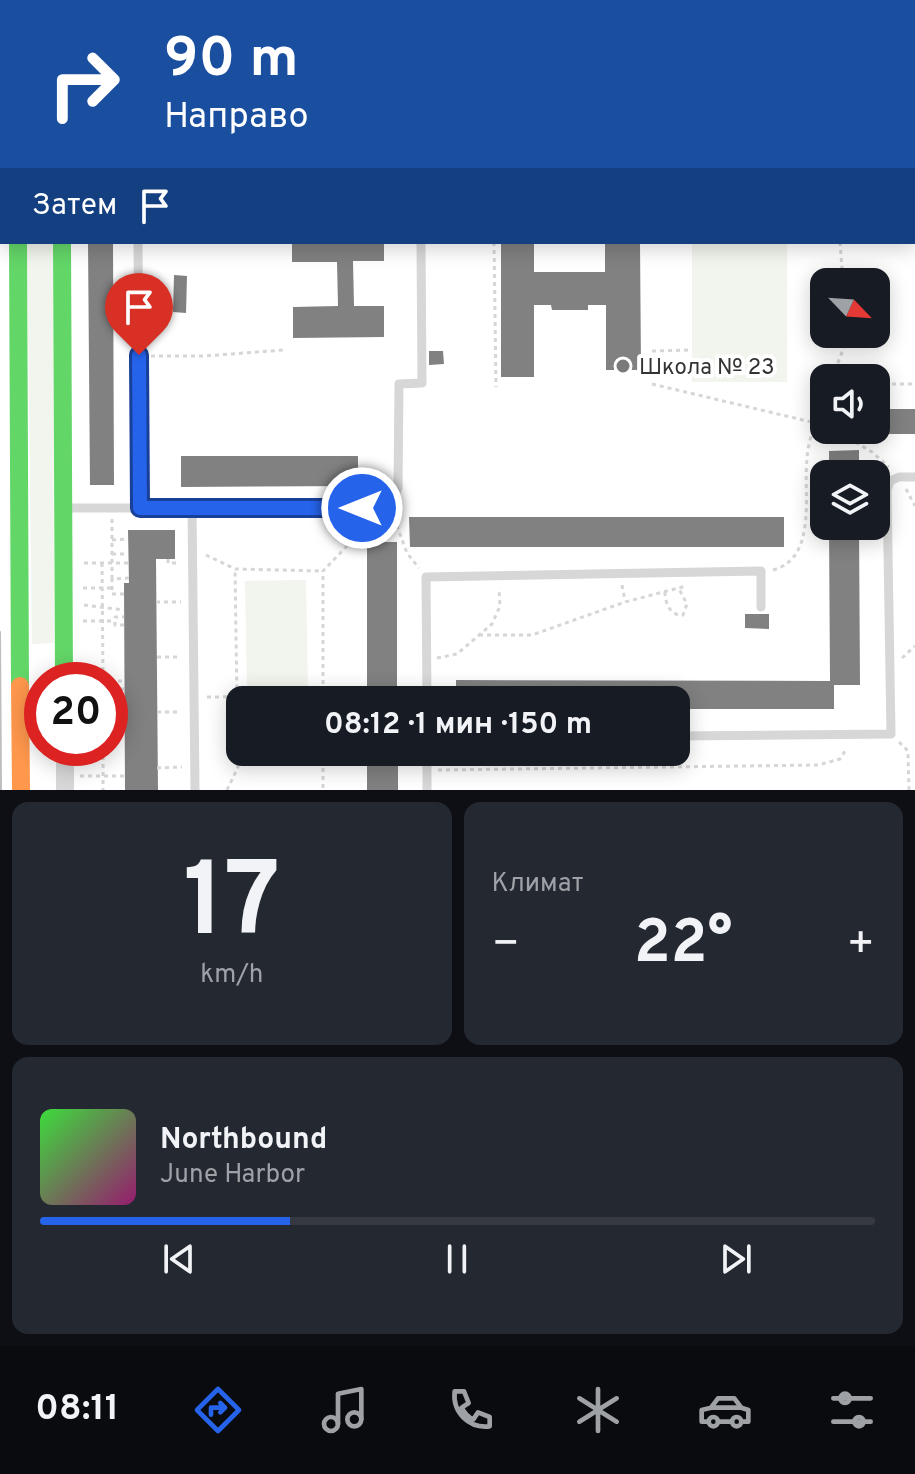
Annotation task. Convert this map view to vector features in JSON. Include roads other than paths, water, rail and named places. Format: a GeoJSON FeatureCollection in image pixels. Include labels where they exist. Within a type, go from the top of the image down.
{"type":"FeatureCollection","features":[{"type":"Feature","properties":{"kind":"main road"},"geometry":{"type":"LineString","coordinates":[[18,244],[21,790]]}},
{"type":"Feature","properties":{"kind":"main road"},"geometry":{"type":"LineString","coordinates":[[62,244],[64,662]]}},
{"type":"Feature","properties":{"kind":"lane"},"geometry":{"type":"LineString","coordinates":[[138,244],[140,508]]}},
{"type":"Feature","properties":{"kind":"lane"},"geometry":{"type":"LineString","coordinates":[[63,508],[384,508],[392,503],[398,488],[399,384],[422,383],[421,244]]}},
{"type":"Feature","properties":{"kind":"lane"},"geometry":{"type":"LineString","coordinates":[[690,736],[891,734],[887,490],[890,481],[899,477],[915,477]]}},
{"type":"Feature","properties":{"kind":"lane"},"geometry":{"type":"LineString","coordinates":[[192,508],[195,790]]}},
{"type":"Feature","properties":{"kind":"lane"},"geometry":{"type":"LineString","coordinates":[[427,686],[426,577],[761,571],[761,607]]}},
{"type":"Feature","properties":{"kind":"lane"},"geometry":{"type":"LineString","coordinates":[[427,766],[427,790]]}},
{"type":"Feature","properties":{"kind":"tram line"},"geometry":{"type":"LineString","coordinates":[[0,632],[1,790]]}},
{"type":"Feature","properties":{"kind":"place","name":"Школа № 23"},"geometry":{"type":"Point","coordinates":[623,366]}}]}
